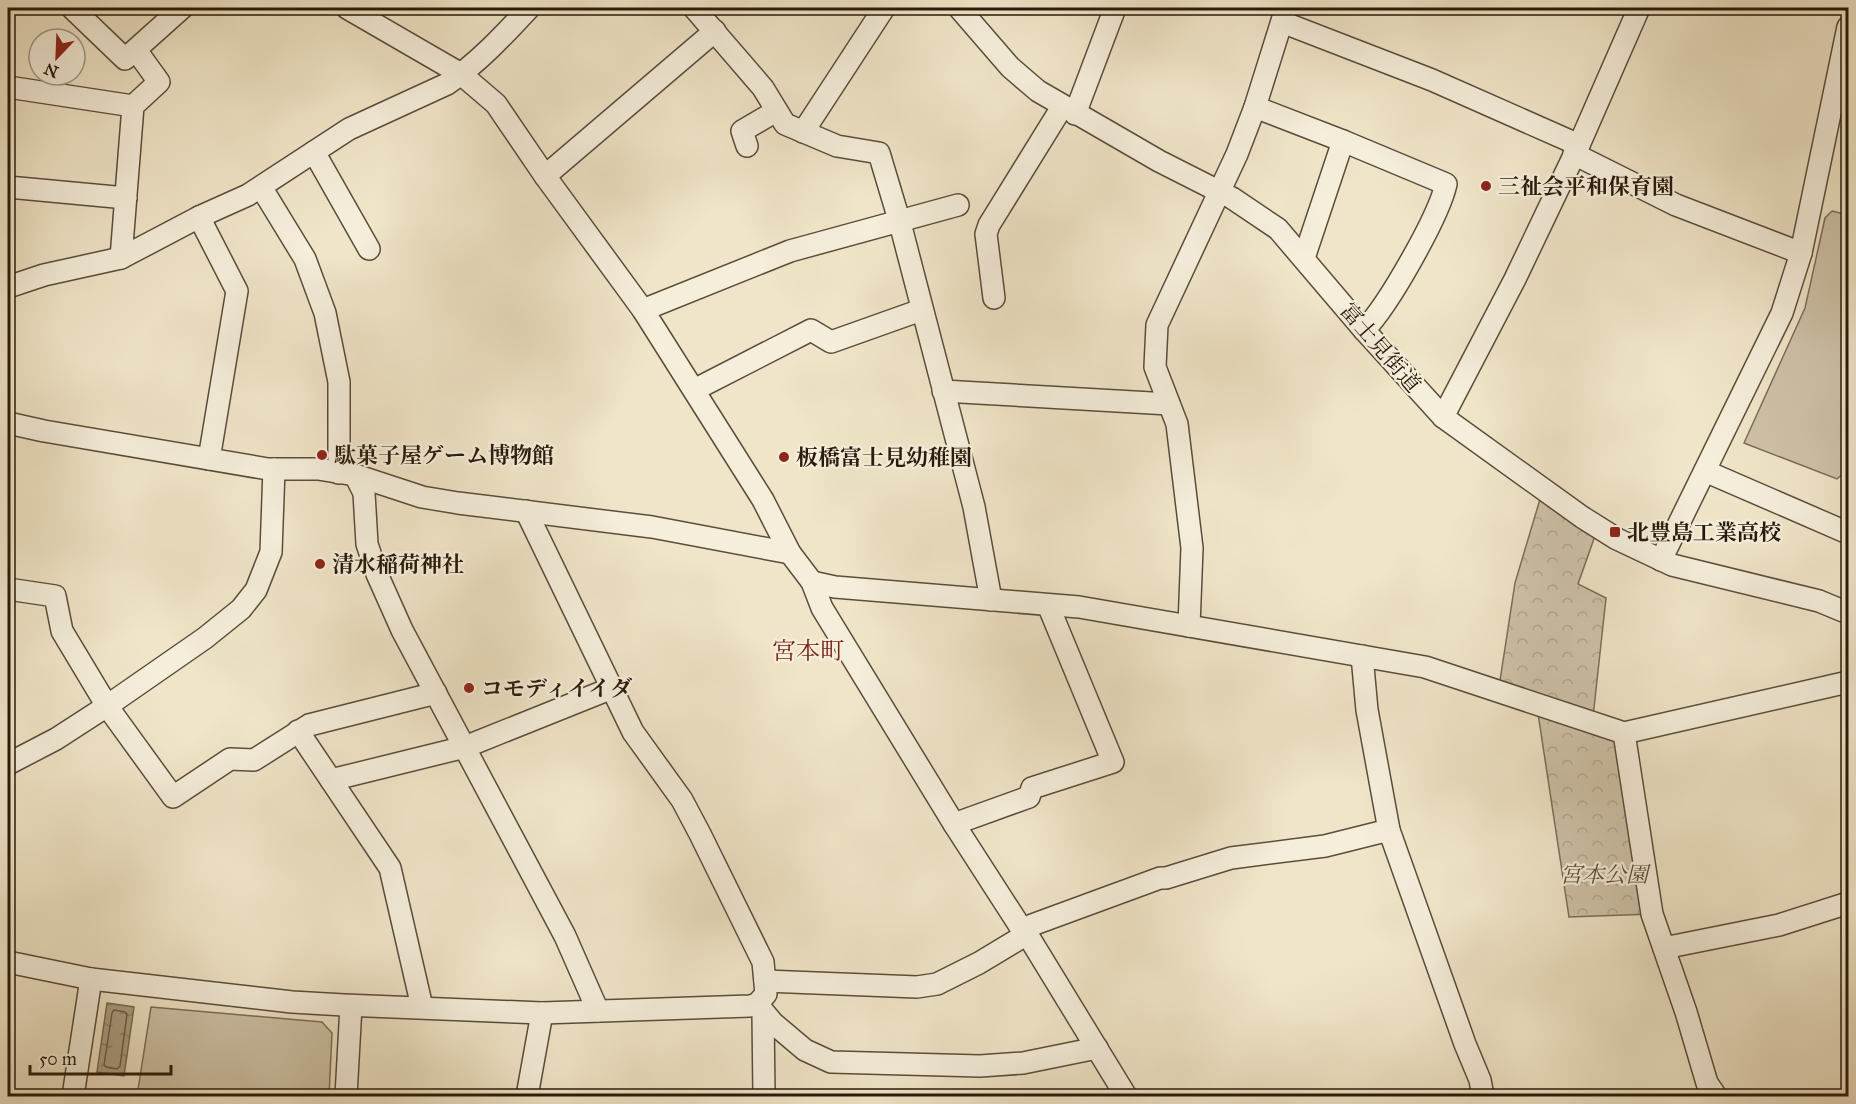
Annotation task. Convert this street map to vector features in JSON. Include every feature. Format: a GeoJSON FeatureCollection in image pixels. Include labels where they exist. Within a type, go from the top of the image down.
{"type":"FeatureCollection","features":[{"type":"Feature","properties":{"kind":"street"},"geometry":{"type":"LineString","coordinates":[[72,8],[125,59],[182,8]]}},
{"type":"Feature","properties":{"kind":"street"},"geometry":{"type":"LineString","coordinates":[[347,8],[461,74],[496,104],[545,176],[643,309],[763,500],[790,553],[812,582],[822,608],[954,824],[1027,934],[1126,1096]]}},
{"type":"Feature","properties":{"kind":"street"},"geometry":{"type":"LineString","coordinates":[[8,287],[44,275],[121,258],[261,187],[349,129],[447,84],[507,32],[529,8]]}},
{"type":"Feature","properties":{"kind":"street"},"geometry":{"type":"LineString","coordinates":[[694,8],[763,88],[785,124],[837,146],[879,153],[900,223],[974,507],[991,600]]}},
{"type":"Feature","properties":{"kind":"street"},"geometry":{"type":"LineString","coordinates":[[803,132],[885,8]]}},
{"type":"Feature","properties":{"kind":"street","name":"富士見街道"},"geometry":{"type":"LineString","coordinates":[[959,8],[1010,67],[1038,91],[1219,191],[1269,222],[1286,236],[1364,330],[1443,417],[1582,517],[1617,539],[1683,568],[1819,601],[1848,613]]}},
{"type":"Feature","properties":{"kind":"street"},"geometry":{"type":"LineString","coordinates":[[994,298],[986,234],[989,225],[1069,110],[1114,8]]}},
{"type":"Feature","properties":{"kind":"street"},"geometry":{"type":"LineString","coordinates":[[1443,417],[1515,279],[1639,8]]}},
{"type":"Feature","properties":{"kind":"street"},"geometry":{"type":"LineString","coordinates":[[1189,626],[1192,548],[1177,424],[1155,368],[1157,325],[1237,154],[1255,107],[1284,15],[1432,80],[1576,150],[1676,205],[1801,253]]}},
{"type":"Feature","properties":{"kind":"street"},"geometry":{"type":"LineString","coordinates":[[1661,560],[1782,313],[1801,253],[1848,27]]}},
{"type":"Feature","properties":{"kind":"street"},"geometry":{"type":"LineString","coordinates":[[545,176],[715,31]]}},
{"type":"Feature","properties":{"kind":"street"},"geometry":{"type":"LineString","coordinates":[[121,258],[133,106],[159,82],[136,51]]}},
{"type":"Feature","properties":{"kind":"street"},"geometry":{"type":"LineString","coordinates":[[8,87],[133,106]]}},
{"type":"Feature","properties":{"kind":"street"},"geometry":{"type":"LineString","coordinates":[[1255,107],[1446,184],[1443,197],[1415,252],[1376,318],[1364,330]]}},
{"type":"Feature","properties":{"kind":"street"},"geometry":{"type":"LineString","coordinates":[[747,146],[742,131],[776,111]]}},
{"type":"Feature","properties":{"kind":"street"},"geometry":{"type":"LineString","coordinates":[[1304,258],[1343,141]]}},
{"type":"Feature","properties":{"kind":"street"},"geometry":{"type":"LineString","coordinates":[[314,152],[369,249]]}},
{"type":"Feature","properties":{"kind":"street"},"geometry":{"type":"LineString","coordinates":[[8,187],[126,198]]}},
{"type":"Feature","properties":{"kind":"street"},"geometry":{"type":"LineString","coordinates":[[261,187],[305,259],[326,313],[339,382],[347,474],[364,493],[367,544],[377,574],[402,630],[564,936],[598,1011]]}},
{"type":"Feature","properties":{"kind":"street"},"geometry":{"type":"LineString","coordinates":[[643,309],[790,251],[900,223],[958,205]]}},
{"type":"Feature","properties":{"kind":"street"},"geometry":{"type":"LineString","coordinates":[[199,217],[237,291],[209,459]]}},
{"type":"Feature","properties":{"kind":"street"},"geometry":{"type":"LineString","coordinates":[[694,390],[811,330],[831,342],[921,310]]}},
{"type":"Feature","properties":{"kind":"street"},"geometry":{"type":"LineString","coordinates":[[943,391],[1169,404]]}},
{"type":"Feature","properties":{"kind":"street"},"geometry":{"type":"LineString","coordinates":[[8,423],[274,469],[318,469],[347,474],[422,497],[652,527],[790,553]]}},
{"type":"Feature","properties":{"kind":"street"},"geometry":{"type":"LineString","coordinates":[[8,764],[56,739],[107,706],[205,638],[241,609],[256,590],[271,552],[274,469]]}},
{"type":"Feature","properties":{"kind":"street"},"geometry":{"type":"LineString","coordinates":[[1705,471],[1848,533]]}},
{"type":"Feature","properties":{"kind":"street"},"geometry":{"type":"LineString","coordinates":[[526,511],[633,732],[682,800],[763,962],[766,994],[760,1008],[764,1096]]}},
{"type":"Feature","properties":{"kind":"street"},"geometry":{"type":"LineString","coordinates":[[812,582],[835,587],[1079,607],[1425,667],[1624,733],[1848,682]]}},
{"type":"Feature","properties":{"kind":"street"},"geometry":{"type":"LineString","coordinates":[[8,589],[55,596],[62,631],[107,706],[173,796],[230,759],[254,760],[309,725],[436,693]]}},
{"type":"Feature","properties":{"kind":"street"},"geometry":{"type":"LineString","coordinates":[[954,824],[1029,797],[1032,788],[1113,762],[1048,605]]}},
{"type":"Feature","properties":{"kind":"street"},"geometry":{"type":"LineString","coordinates":[[1362,656],[1366,710],[1389,830],[1480,1080],[1483,1096]]}},
{"type":"Feature","properties":{"kind":"street"},"geometry":{"type":"LineString","coordinates":[[331,780],[465,747],[612,688]]}},
{"type":"Feature","properties":{"kind":"street"},"geometry":{"type":"LineString","coordinates":[[298,731],[390,868],[422,1007]]}},
{"type":"Feature","properties":{"kind":"street"},"geometry":{"type":"LineString","coordinates":[[1624,733],[1652,914],[1707,1083],[1716,1096]]}},
{"type":"Feature","properties":{"kind":"street"},"geometry":{"type":"LineString","coordinates":[[765,981],[917,987],[936,984],[979,963],[1027,934],[1032,925],[1160,878],[1231,858],[1325,846],[1389,830]]}},
{"type":"Feature","properties":{"kind":"street"},"geometry":{"type":"LineString","coordinates":[[1664,948],[1779,925],[1848,903]]}},
{"type":"Feature","properties":{"kind":"street"},"geometry":{"type":"LineString","coordinates":[[8,962],[91,979],[292,1002],[351,1006],[542,1013],[750,1006],[760,1008],[805,1050],[831,1062],[980,1066],[1023,1063],[1097,1048]]}},
{"type":"Feature","properties":{"kind":"street"},"geometry":{"type":"LineString","coordinates":[[73,1096],[91,979]]}},
{"type":"Feature","properties":{"kind":"street"},"geometry":{"type":"LineString","coordinates":[[346,1096],[351,1006]]}},
{"type":"Feature","properties":{"kind":"street"},"geometry":{"type":"LineString","coordinates":[[527,1096],[542,1013]]}},
{"type":"Feature","properties":{"kind":"green space"},"geometry":{"type":"Polygon","coordinates":[[[1832,211],[1848,215],[1848,469],[1837,479],[1744,443],[1805,308],[1825,218],[1832,211]]]}},
{"type":"Feature","properties":{"kind":"green space"},"geometry":{"type":"Polygon","coordinates":[[[1541,496],[1596,533],[1578,584],[1606,598],[1593,717],[1499,687],[1515,583],[1541,496]]]}},
{"type":"Feature","properties":{"kind":"green space","name":"宮本公園"},"geometry":{"type":"Polygon","coordinates":[[[1537,707],[1624,733],[1652,914],[1569,917],[1537,707]]]}},
{"type":"Feature","properties":{"kind":"green space"},"geometry":{"type":"Polygon","coordinates":[[[151,1007],[322,1022],[332,1033],[329,1096],[137,1096],[151,1007]]]}},
{"type":"Feature","properties":{"kind":"water"},"geometry":{"type":"Polygon","coordinates":[[[107,1003],[134,1007],[124,1076],[97,1072],[107,1003]]]}},
{"type":"Feature","properties":{"kind":"place","name":"三祉会平和保育園"},"geometry":{"type":"Point","coordinates":[1486,186]}},
{"type":"Feature","properties":{"kind":"place","name":"駄菓子屋ゲーム博物館"},"geometry":{"type":"Point","coordinates":[322,455]}},
{"type":"Feature","properties":{"kind":"place","name":"板橋富士見幼稚園"},"geometry":{"type":"Point","coordinates":[784,457]}},
{"type":"Feature","properties":{"kind":"place","name":"北豊島工業高校"},"geometry":{"type":"Point","coordinates":[1615,532]}},
{"type":"Feature","properties":{"kind":"place","name":"清水稲荷神社"},"geometry":{"type":"Point","coordinates":[320,564]}},
{"type":"Feature","properties":{"kind":"place","name":"コモディイイダ"},"geometry":{"type":"Point","coordinates":[469,688]}},
{"type":"Feature","properties":{"kind":"district","name":"宮本町"},"geometry":{"type":"Point","coordinates":[808,651]}}]}
